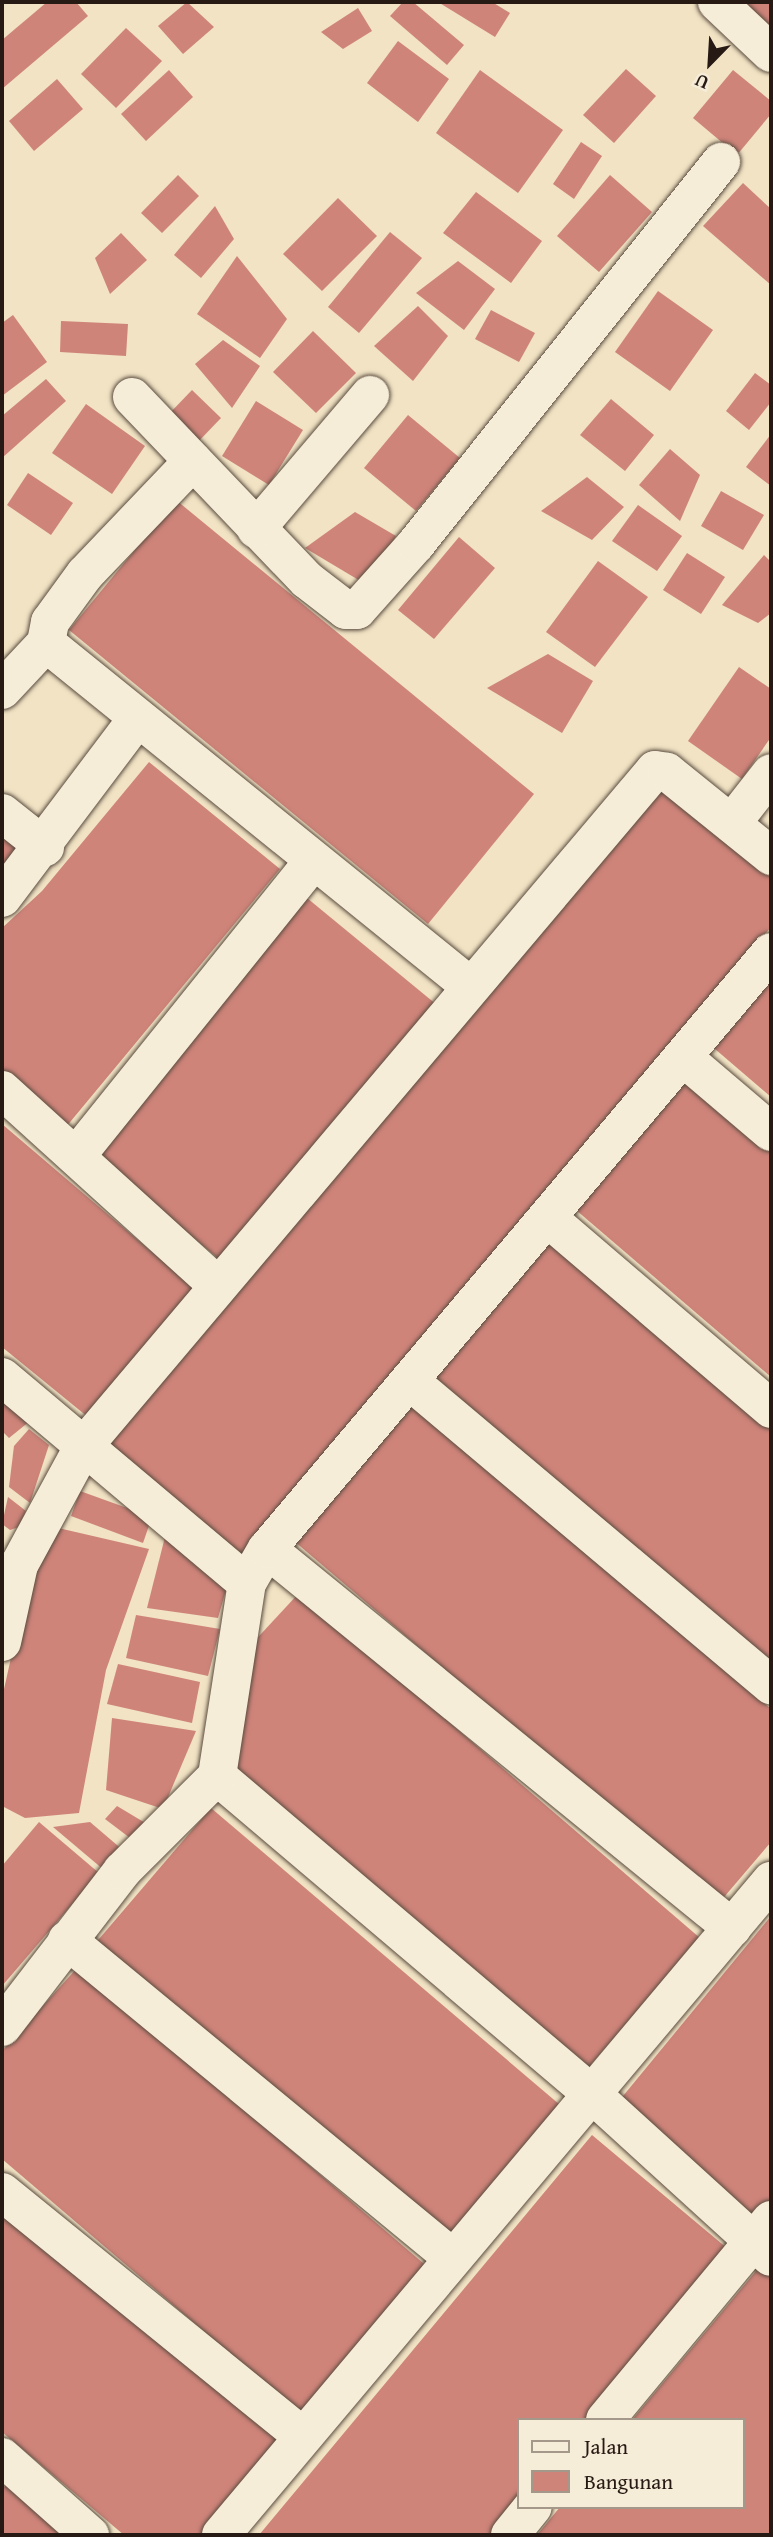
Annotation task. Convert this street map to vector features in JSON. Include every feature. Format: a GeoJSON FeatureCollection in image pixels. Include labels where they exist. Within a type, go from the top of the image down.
{"type":"FeatureCollection","features":[{"type":"Feature","properties":{"kind":"street"},"geometry":{"type":"LineString","coordinates":[[718,2],[771,53]]}},
{"type":"Feature","properties":{"kind":"street"},"geometry":{"type":"LineString","coordinates":[[132,397],[256,529],[345,610],[361,607],[721,162]]}},
{"type":"Feature","properties":{"kind":"street"},"geometry":{"type":"LineString","coordinates":[[256,529],[370,395]]}},
{"type":"Feature","properties":{"kind":"street"},"geometry":{"type":"LineString","coordinates":[[2,690],[46,643],[50,622],[85,574],[193,461]]}},
{"type":"Feature","properties":{"kind":"street"},"geometry":{"type":"LineString","coordinates":[[46,643],[470,986]]}},
{"type":"Feature","properties":{"kind":"street"},"geometry":{"type":"LineString","coordinates":[[2,898],[45,847],[137,719]]}},
{"type":"Feature","properties":{"kind":"street"},"geometry":{"type":"LineString","coordinates":[[3,1626],[19,1565],[83,1447],[217,1285],[655,770],[667,772],[771,856]]}},
{"type":"Feature","properties":{"kind":"street"},"geometry":{"type":"LineString","coordinates":[[732,823],[771,773]]}},
{"type":"Feature","properties":{"kind":"street"},"geometry":{"type":"LineString","coordinates":[[2,813],[45,847]]}},
{"type":"Feature","properties":{"kind":"street"},"geometry":{"type":"LineString","coordinates":[[78,1155],[313,861]]}},
{"type":"Feature","properties":{"kind":"street"},"geometry":{"type":"LineString","coordinates":[[2,2027],[122,1871],[217,1776],[247,1583],[267,1549],[550,1220],[771,952]]}},
{"type":"Feature","properties":{"kind":"street"},"geometry":{"type":"LineString","coordinates":[[684,1058],[771,1132]]}},
{"type":"Feature","properties":{"kind":"street"},"geometry":{"type":"LineString","coordinates":[[2,1090],[78,1155],[217,1285]]}},
{"type":"Feature","properties":{"kind":"street"},"geometry":{"type":"LineString","coordinates":[[550,1220],[771,1409]]}},
{"type":"Feature","properties":{"kind":"street"},"geometry":{"type":"LineString","coordinates":[[2,1377],[247,1583]]}},
{"type":"Feature","properties":{"kind":"street"},"geometry":{"type":"LineString","coordinates":[[411,1381],[771,1685]]}},
{"type":"Feature","properties":{"kind":"street"},"geometry":{"type":"LineString","coordinates":[[267,1549],[732,1928]]}},
{"type":"Feature","properties":{"kind":"street"},"geometry":{"type":"LineString","coordinates":[[217,1776],[765,2239],[608,2418]]}},
{"type":"Feature","properties":{"kind":"street"},"geometry":{"type":"LineString","coordinates":[[221,2535],[452,2257],[594,2096],[771,1881]]}},
{"type":"Feature","properties":{"kind":"street"},"geometry":{"type":"LineString","coordinates":[[67,1940],[452,2257]]}},
{"type":"Feature","properties":{"kind":"street"},"geometry":{"type":"LineString","coordinates":[[2,2192],[302,2437]]}},
{"type":"Feature","properties":{"kind":"street"},"geometry":{"type":"LineString","coordinates":[[4,2463],[90,2535]]}},
{"type":"Feature","properties":{"kind":"street"},"geometry":{"type":"LineString","coordinates":[[510,2535],[531,2509]]}},
{"type":"Feature","properties":{"kind":"building"},"geometry":{"type":"Polygon","coordinates":[[[47,2],[76,2],[88,16],[2,89],[2,40],[47,2]]]}},
{"type":"Feature","properties":{"kind":"building"},"geometry":{"type":"Polygon","coordinates":[[[187,2],[214,27],[183,54],[158,26],[187,2]]]}},
{"type":"Feature","properties":{"kind":"building"},"geometry":{"type":"Polygon","coordinates":[[[403,2],[413,2],[464,45],[447,65],[390,16],[403,2]]]}},
{"type":"Feature","properties":{"kind":"building"},"geometry":{"type":"Polygon","coordinates":[[[438,2],[492,2],[510,13],[495,37],[438,2]]]}},
{"type":"Feature","properties":{"kind":"building"},"geometry":{"type":"Polygon","coordinates":[[[724,2],[771,2],[771,45],[724,2]]]}},
{"type":"Feature","properties":{"kind":"building"},"geometry":{"type":"Polygon","coordinates":[[[358,8],[372,31],[343,49],[321,32],[358,8]]]}},
{"type":"Feature","properties":{"kind":"building"},"geometry":{"type":"Polygon","coordinates":[[[126,28],[162,61],[116,108],[81,74],[126,28]]]}},
{"type":"Feature","properties":{"kind":"building"},"geometry":{"type":"Polygon","coordinates":[[[398,41],[449,79],[418,122],[367,83],[398,41]]]}},
{"type":"Feature","properties":{"kind":"building"},"geometry":{"type":"Polygon","coordinates":[[[626,69],[656,96],[614,143],[583,115],[626,69]]]}},
{"type":"Feature","properties":{"kind":"building"},"geometry":{"type":"Polygon","coordinates":[[[169,70],[193,97],[146,141],[121,114],[169,70]]]}},
{"type":"Feature","properties":{"kind":"building"},"geometry":{"type":"Polygon","coordinates":[[[480,70],[563,130],[518,193],[436,133],[480,70]]]}},
{"type":"Feature","properties":{"kind":"building"},"geometry":{"type":"Polygon","coordinates":[[[733,70],[771,101],[771,114],[737,155],[693,118],[733,70]]]}},
{"type":"Feature","properties":{"kind":"building"},"geometry":{"type":"Polygon","coordinates":[[[57,79],[83,109],[34,151],[9,121],[57,79]]]}},
{"type":"Feature","properties":{"kind":"building"},"geometry":{"type":"Polygon","coordinates":[[[581,142],[602,156],[574,199],[553,184],[581,142]]]}},
{"type":"Feature","properties":{"kind":"building"},"geometry":{"type":"Polygon","coordinates":[[[178,175],[199,196],[162,233],[141,213],[178,175]]]}},
{"type":"Feature","properties":{"kind":"building"},"geometry":{"type":"Polygon","coordinates":[[[610,175],[652,212],[599,272],[557,236],[610,175]]]}},
{"type":"Feature","properties":{"kind":"building"},"geometry":{"type":"Polygon","coordinates":[[[743,183],[771,209],[771,285],[703,226],[743,183]]]}},
{"type":"Feature","properties":{"kind":"building"},"geometry":{"type":"Polygon","coordinates":[[[476,192],[542,241],[511,283],[443,233],[476,192]]]}},
{"type":"Feature","properties":{"kind":"building"},"geometry":{"type":"Polygon","coordinates":[[[338,198],[377,236],[322,291],[283,254],[338,198]]]}},
{"type":"Feature","properties":{"kind":"building"},"geometry":{"type":"Polygon","coordinates":[[[215,206],[234,239],[201,278],[174,255],[215,206]]]}},
{"type":"Feature","properties":{"kind":"building"},"geometry":{"type":"Polygon","coordinates":[[[390,232],[422,258],[359,333],[328,307],[390,232]]]}},
{"type":"Feature","properties":{"kind":"building"},"geometry":{"type":"Polygon","coordinates":[[[121,233],[147,260],[110,294],[95,258],[121,233]]]}},
{"type":"Feature","properties":{"kind":"building"},"geometry":{"type":"Polygon","coordinates":[[[237,256],[287,319],[260,358],[197,314],[237,256]]]}},
{"type":"Feature","properties":{"kind":"building"},"geometry":{"type":"Polygon","coordinates":[[[458,261],[495,289],[464,330],[416,293],[458,261]]]}},
{"type":"Feature","properties":{"kind":"building"},"geometry":{"type":"Polygon","coordinates":[[[658,291],[713,330],[670,391],[615,352],[658,291]]]}},
{"type":"Feature","properties":{"kind":"building"},"geometry":{"type":"Polygon","coordinates":[[[418,306],[448,336],[413,381],[374,346],[418,306]]]}},
{"type":"Feature","properties":{"kind":"building"},"geometry":{"type":"Polygon","coordinates":[[[491,310],[535,333],[519,362],[475,339],[491,310]]]}},
{"type":"Feature","properties":{"kind":"building"},"geometry":{"type":"Polygon","coordinates":[[[13,315],[47,362],[2,396],[2,323],[13,315]]]}},
{"type":"Feature","properties":{"kind":"building"},"geometry":{"type":"Polygon","coordinates":[[[61,321],[128,324],[126,356],[60,352],[61,321]]]}},
{"type":"Feature","properties":{"kind":"building"},"geometry":{"type":"Polygon","coordinates":[[[313,331],[356,373],[316,413],[273,372],[313,331]]]}},
{"type":"Feature","properties":{"kind":"building"},"geometry":{"type":"Polygon","coordinates":[[[223,340],[260,366],[232,408],[195,364],[223,340]]]}},
{"type":"Feature","properties":{"kind":"building"},"geometry":{"type":"Polygon","coordinates":[[[755,373],[771,385],[771,402],[749,430],[726,411],[755,373]]]}},
{"type":"Feature","properties":{"kind":"building"},"geometry":{"type":"Polygon","coordinates":[[[46,379],[66,401],[2,458],[2,416],[46,379]]]}},
{"type":"Feature","properties":{"kind":"building"},"geometry":{"type":"Polygon","coordinates":[[[192,390],[221,418],[197,443],[167,416],[192,390]]]}},
{"type":"Feature","properties":{"kind":"building"},"geometry":{"type":"Polygon","coordinates":[[[611,399],[654,435],[625,471],[580,435],[611,399]]]}},
{"type":"Feature","properties":{"kind":"building"},"geometry":{"type":"Polygon","coordinates":[[[256,401],[303,430],[269,485],[222,456],[256,401]]]}},
{"type":"Feature","properties":{"kind":"building"},"geometry":{"type":"Polygon","coordinates":[[[86,404],[145,446],[112,494],[52,453],[86,404]]]}},
{"type":"Feature","properties":{"kind":"building"},"geometry":{"type":"Polygon","coordinates":[[[408,415],[460,458],[416,511],[364,468],[408,415]]]}},
{"type":"Feature","properties":{"kind":"building"},"geometry":{"type":"Polygon","coordinates":[[[771,434],[771,486],[746,467],[771,434]]]}},
{"type":"Feature","properties":{"kind":"building"},"geometry":{"type":"Polygon","coordinates":[[[670,449],[700,475],[680,521],[639,485],[670,449]]]}},
{"type":"Feature","properties":{"kind":"building"},"geometry":{"type":"Polygon","coordinates":[[[28,473],[73,503],[51,535],[7,505],[28,473]]]}},
{"type":"Feature","properties":{"kind":"building"},"geometry":{"type":"Polygon","coordinates":[[[587,477],[624,507],[592,540],[541,511],[587,477]]]}},
{"type":"Feature","properties":{"kind":"building"},"geometry":{"type":"Polygon","coordinates":[[[721,491],[764,515],[743,550],[701,526],[721,491]]]}},
{"type":"Feature","properties":{"kind":"building"},"geometry":{"type":"Polygon","coordinates":[[[176,500],[534,794],[428,924],[69,630],[176,500]]]}},
{"type":"Feature","properties":{"kind":"building"},"geometry":{"type":"Polygon","coordinates":[[[638,505],[682,536],[657,571],[612,541],[638,505]]]}},
{"type":"Feature","properties":{"kind":"building"},"geometry":{"type":"Polygon","coordinates":[[[355,512],[396,536],[367,585],[305,548],[355,512]]]}},
{"type":"Feature","properties":{"kind":"building"},"geometry":{"type":"Polygon","coordinates":[[[459,537],[495,568],[434,639],[398,610],[459,537]]]}},
{"type":"Feature","properties":{"kind":"building"},"geometry":{"type":"Polygon","coordinates":[[[687,553],[725,577],[701,614],[663,590],[687,553]]]}},
{"type":"Feature","properties":{"kind":"building"},"geometry":{"type":"Polygon","coordinates":[[[764,555],[771,562],[771,613],[758,623],[722,605],[764,555]]]}},
{"type":"Feature","properties":{"kind":"building"},"geometry":{"type":"Polygon","coordinates":[[[598,561],[648,597],[595,667],[546,632],[598,561]]]}},
{"type":"Feature","properties":{"kind":"building"},"geometry":{"type":"Polygon","coordinates":[[[548,654],[593,681],[562,733],[487,688],[548,654]]]}},
{"type":"Feature","properties":{"kind":"building"},"geometry":{"type":"Polygon","coordinates":[[[739,667],[771,689],[771,737],[742,779],[688,741],[739,667]]]}},
{"type":"Feature","properties":{"kind":"building"},"geometry":{"type":"Polygon","coordinates":[[[149,762],[280,869],[66,1127],[2,1075],[2,928],[42,891],[149,762]]]}},
{"type":"Feature","properties":{"kind":"building"},"geometry":{"type":"Polygon","coordinates":[[[663,774],[771,863],[771,927],[246,1559],[108,1445],[663,774]]]}},
{"type":"Feature","properties":{"kind":"building"},"geometry":{"type":"Polygon","coordinates":[[[2,826],[23,847],[5,865],[2,862],[2,826]]]}},
{"type":"Feature","properties":{"kind":"building"},"geometry":{"type":"Polygon","coordinates":[[[307,898],[437,1005],[224,1263],[94,1157],[307,898]]]}},
{"type":"Feature","properties":{"kind":"building"},"geometry":{"type":"Polygon","coordinates":[[[771,969],[771,1097],[708,1043],[771,969]]]}},
{"type":"Feature","properties":{"kind":"building"},"geometry":{"type":"Polygon","coordinates":[[[694,1072],[771,1137],[771,1377],[576,1210],[694,1072]]]}},
{"type":"Feature","properties":{"kind":"building"},"geometry":{"type":"Polygon","coordinates":[[[2,1124],[200,1293],[94,1422],[2,1347],[2,1124]]]}},
{"type":"Feature","properties":{"kind":"building"},"geometry":{"type":"Polygon","coordinates":[[[553,1239],[771,1425],[771,1663],[435,1377],[553,1239]]]}},
{"type":"Feature","properties":{"kind":"building"},"geometry":{"type":"Polygon","coordinates":[[[405,1397],[771,1709],[771,1842],[719,1903],[287,1535],[405,1397]]]}},
{"type":"Feature","properties":{"kind":"building"},"geometry":{"type":"Polygon","coordinates":[[[2,1402],[30,1421],[9,1438],[2,1431],[2,1402]]]}},
{"type":"Feature","properties":{"kind":"building"},"geometry":{"type":"Polygon","coordinates":[[[29,1429],[49,1445],[30,1503],[9,1487],[14,1446],[29,1429]]]}},
{"type":"Feature","properties":{"kind":"building"},"geometry":{"type":"Polygon","coordinates":[[[80,1491],[152,1517],[143,1543],[71,1516],[80,1491]]]}},
{"type":"Feature","properties":{"kind":"building"},"geometry":{"type":"Polygon","coordinates":[[[8,1497],[26,1511],[19,1527],[10,1530],[2,1524],[8,1497]]]}},
{"type":"Feature","properties":{"kind":"building"},"geometry":{"type":"Polygon","coordinates":[[[41,1524],[149,1549],[106,1670],[79,1813],[25,1818],[2,1806],[2,1698],[41,1524]]]}},
{"type":"Feature","properties":{"kind":"building"},"geometry":{"type":"Polygon","coordinates":[[[166,1533],[228,1583],[218,1618],[147,1608],[166,1533]]]}},
{"type":"Feature","properties":{"kind":"building"},"geometry":{"type":"Polygon","coordinates":[[[299,1593],[700,1938],[582,2075],[228,1774],[249,1647],[299,1593]]]}},
{"type":"Feature","properties":{"kind":"building"},"geometry":{"type":"Polygon","coordinates":[[[136,1615],[220,1629],[208,1676],[126,1658],[136,1615]]]}},
{"type":"Feature","properties":{"kind":"building"},"geometry":{"type":"Polygon","coordinates":[[[118,1664],[200,1682],[192,1723],[107,1704],[118,1664]]]}},
{"type":"Feature","properties":{"kind":"building"},"geometry":{"type":"Polygon","coordinates":[[[112,1718],[196,1731],[163,1809],[106,1790],[112,1718]]]}},
{"type":"Feature","properties":{"kind":"building"},"geometry":{"type":"Polygon","coordinates":[[[117,1806],[147,1824],[134,1841],[105,1819],[117,1806]]]}},
{"type":"Feature","properties":{"kind":"building"},"geometry":{"type":"Polygon","coordinates":[[[211,1808],[566,2110],[448,2247],[93,1946],[211,1808]]]}},
{"type":"Feature","properties":{"kind":"building"},"geometry":{"type":"Polygon","coordinates":[[[39,1822],[99,1873],[2,1986],[2,1866],[39,1822]]]}},
{"type":"Feature","properties":{"kind":"building"},"geometry":{"type":"Polygon","coordinates":[[[90,1822],[124,1851],[104,1870],[53,1827],[90,1822]]]}},
{"type":"Feature","properties":{"kind":"building"},"geometry":{"type":"Polygon","coordinates":[[[771,1916],[771,2199],[753,2221],[614,2107],[771,1916]]]}},
{"type":"Feature","properties":{"kind":"building"},"geometry":{"type":"Polygon","coordinates":[[[78,1967],[430,2269],[302,2415],[2,2159],[2,2051],[78,1967]]]}},
{"type":"Feature","properties":{"kind":"building"},"geometry":{"type":"Polygon","coordinates":[[[592,2135],[728,2249],[590,2418],[518,2418],[518,2504],[493,2535],[259,2535],[592,2135]]]}},
{"type":"Feature","properties":{"kind":"building"},"geometry":{"type":"Polygon","coordinates":[[[2,2193],[292,2440],[210,2535],[124,2535],[2,2432],[2,2193]]]}},
{"type":"Feature","properties":{"kind":"building"},"geometry":{"type":"Polygon","coordinates":[[[761,2265],[771,2274],[771,2535],[537,2535],[558,2509],[745,2509],[745,2418],[634,2418],[761,2265]]]}},
{"type":"Feature","properties":{"kind":"building"},"geometry":{"type":"Polygon","coordinates":[[[10,2479],[70,2535],[2,2535],[2,2490],[10,2479]]]}}]}
